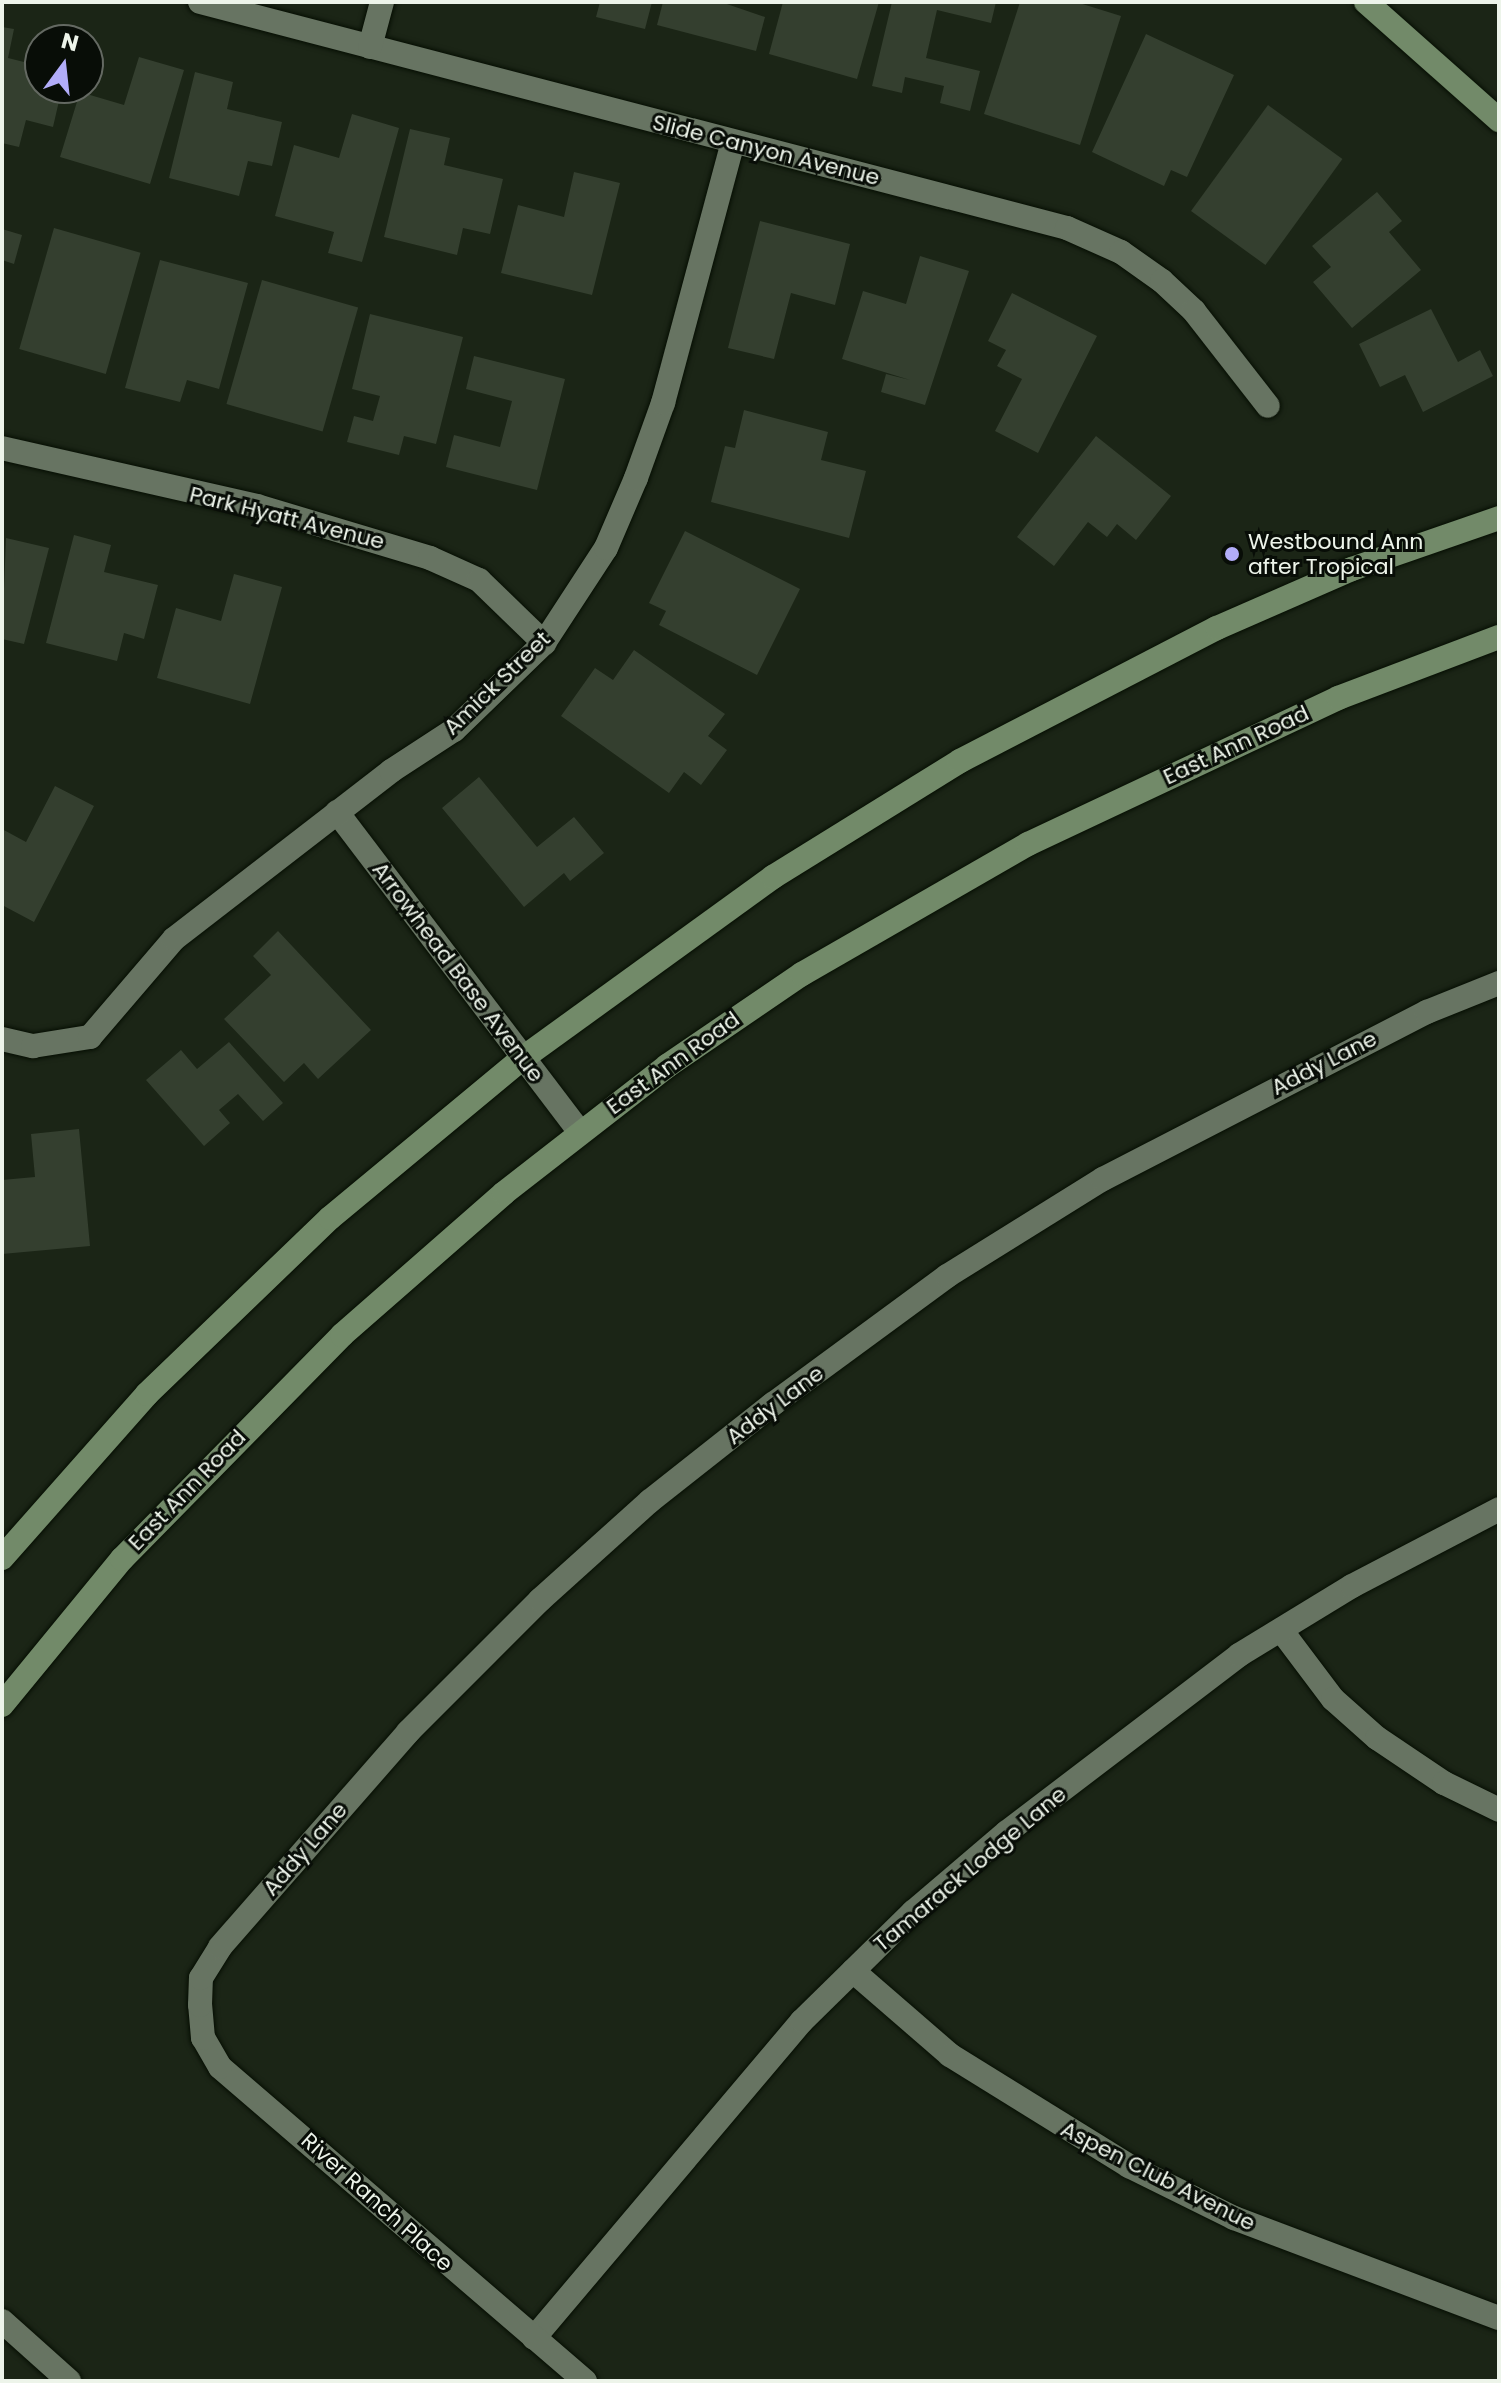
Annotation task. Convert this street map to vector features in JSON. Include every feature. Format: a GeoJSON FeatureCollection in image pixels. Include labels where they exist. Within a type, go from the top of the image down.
{"type":"FeatureCollection","features":[{"type":"Feature","properties":{"kind":"main road"},"geometry":{"type":"LineString","coordinates":[[1366,2],[1499,120]]}},
{"type":"Feature","properties":{"kind":"main road"},"geometry":{"type":"LineString","coordinates":[[2,1558],[96,1447],[220,1322],[372,1181],[523,1058],[773,877],[901,795],[1027,724],[1282,599],[1499,518]]}},
{"type":"Feature","properties":{"kind":"main road","name":"East Ann Road"},"geometry":{"type":"LineString","coordinates":[[2,1705],[122,1559],[232,1441],[390,1289],[579,1131],[740,1014],[963,878],[1256,734],[1499,637]]}},
{"type":"Feature","properties":{"kind":"street","name":"Slide Canyon Avenue"},"geometry":{"type":"LineString","coordinates":[[200,2],[1067,228],[1121,252],[1194,311],[1268,406]]}},
{"type":"Feature","properties":{"kind":"street"},"geometry":{"type":"LineString","coordinates":[[370,47],[382,2]]}},
{"type":"Feature","properties":{"kind":"street","name":"Amick Street"},"geometry":{"type":"LineString","coordinates":[[2,1039],[33,1046],[90,1037],[174,939],[337,812],[454,730],[544,643],[606,548],[636,478],[663,403],[733,142]]}},
{"type":"Feature","properties":{"kind":"street","name":"Park Hyatt Avenue"},"geometry":{"type":"LineString","coordinates":[[2,448],[257,506],[430,558],[479,580],[544,643]]}},
{"type":"Feature","properties":{"kind":"street","name":"Arrowhead Base Avenue"},"geometry":{"type":"LineString","coordinates":[[337,812],[579,1131]]}},
{"type":"Feature","properties":{"kind":"street","name":"Addy Lane"},"geometry":{"type":"LineString","coordinates":[[200,2005],[201,1978],[220,1947],[408,1732],[551,1590],[650,1501],[947,1276],[1103,1179],[1427,1012],[1499,983]]}},
{"type":"Feature","properties":{"kind":"street","name":"Tamarack Lodge Lane"},"geometry":{"type":"LineString","coordinates":[[534,2338],[802,2021],[1007,1832],[1239,1655],[1352,1586],[1499,1509]]}},
{"type":"Feature","properties":{"kind":"street"},"geometry":{"type":"LineString","coordinates":[[1281,1630],[1333,1699],[1377,1738],[1444,1783],[1499,1810]]}},
{"type":"Feature","properties":{"kind":"street","name":"Aspen Club Avenue"},"geometry":{"type":"LineString","coordinates":[[853,1971],[950,2055],[1129,2166],[1234,2218],[1499,2318]]}},
{"type":"Feature","properties":{"kind":"street","name":"River Ranch Place"},"geometry":{"type":"LineString","coordinates":[[200,2005],[203,2038],[220,2067],[585,2381]]}},
{"type":"Feature","properties":{"kind":"street"},"geometry":{"type":"LineString","coordinates":[[2,2321],[69,2381]]}},
{"type":"Feature","properties":{"kind":"building"},"geometry":{"type":"Polygon","coordinates":[[[600,2],[652,2],[645,29],[596,17],[600,2]]]}},
{"type":"Feature","properties":{"kind":"building"},"geometry":{"type":"Polygon","coordinates":[[[663,2],[721,2],[765,17],[756,51],[657,25],[663,2]]]}},
{"type":"Feature","properties":{"kind":"building"},"geometry":{"type":"Polygon","coordinates":[[[783,2],[879,2],[857,79],[769,54],[783,2]]]}},
{"type":"Feature","properties":{"kind":"building"},"geometry":{"type":"Polygon","coordinates":[[[892,2],[996,2],[991,23],[937,10],[926,58],[980,71],[970,111],[940,103],[944,86],[905,77],[902,93],[872,86],[892,2]]]}},
{"type":"Feature","properties":{"kind":"building"},"geometry":{"type":"Polygon","coordinates":[[[1020,2],[1076,2],[1121,16],[1080,145],[984,114],[1020,2]]]}},
{"type":"Feature","properties":{"kind":"building"},"geometry":{"type":"Polygon","coordinates":[[[2,27],[14,29],[8,58],[24,62],[24,104],[58,104],[53,127],[26,120],[19,147],[2,143],[2,27]]]}},
{"type":"Feature","properties":{"kind":"building"},"geometry":{"type":"Polygon","coordinates":[[[1146,34],[1234,75],[1187,177],[1171,170],[1164,186],[1092,152],[1146,34]]]}},
{"type":"Feature","properties":{"kind":"building"},"geometry":{"type":"Polygon","coordinates":[[[139,57],[184,70],[150,184],[60,157],[76,104],[104,104],[104,99],[124,105],[139,57]]]}},
{"type":"Feature","properties":{"kind":"building"},"geometry":{"type":"Polygon","coordinates":[[[195,72],[233,82],[227,109],[282,122],[272,166],[248,161],[239,196],[169,178],[195,72]]]}},
{"type":"Feature","properties":{"kind":"building"},"geometry":{"type":"Polygon","coordinates":[[[1268,105],[1342,159],[1265,265],[1191,211],[1268,105]]]}},
{"type":"Feature","properties":{"kind":"building"},"geometry":{"type":"Polygon","coordinates":[[[352,114],[399,128],[362,262],[328,253],[334,232],[275,216],[294,145],[339,158],[352,114]]]}},
{"type":"Feature","properties":{"kind":"building"},"geometry":{"type":"Polygon","coordinates":[[[410,129],[450,138],[444,165],[503,179],[490,234],[463,228],[457,255],[384,237],[410,129]]]}},
{"type":"Feature","properties":{"kind":"building"},"geometry":{"type":"Polygon","coordinates":[[[574,172],[620,183],[592,295],[501,273],[518,205],[564,217],[574,172]]]}},
{"type":"Feature","properties":{"kind":"building"},"geometry":{"type":"Polygon","coordinates":[[[1377,192],[1402,221],[1389,232],[1421,270],[1352,328],[1313,282],[1331,267],[1312,246],[1377,192]]]}},
{"type":"Feature","properties":{"kind":"building"},"geometry":{"type":"Polygon","coordinates":[[[760,221],[850,244],[835,305],[791,293],[774,359],[728,348],[760,221]]]}},
{"type":"Feature","properties":{"kind":"building"},"geometry":{"type":"Polygon","coordinates":[[[54,228],[141,253],[106,374],[19,349],[54,228]]]}},
{"type":"Feature","properties":{"kind":"building"},"geometry":{"type":"Polygon","coordinates":[[[2,229],[22,235],[14,264],[2,260],[2,229]]]}},
{"type":"Feature","properties":{"kind":"building"},"geometry":{"type":"Polygon","coordinates":[[[920,256],[969,271],[925,405],[881,392],[886,374],[910,380],[842,359],[863,291],[906,304],[920,256]]]}},
{"type":"Feature","properties":{"kind":"building"},"geometry":{"type":"Polygon","coordinates":[[[160,260],[248,283],[219,389],[187,380],[180,402],[125,388],[160,260]]]}},
{"type":"Feature","properties":{"kind":"building"},"geometry":{"type":"Polygon","coordinates":[[[262,280],[358,308],[323,432],[226,404],[262,280]]]}},
{"type":"Feature","properties":{"kind":"building"},"geometry":{"type":"Polygon","coordinates":[[[1012,293],[1097,336],[1038,453],[995,431],[1022,379],[997,366],[1006,350],[988,341],[1012,293]]]}},
{"type":"Feature","properties":{"kind":"building"},"geometry":{"type":"Polygon","coordinates":[[[1431,309],[1458,362],[1480,350],[1493,376],[1423,412],[1405,375],[1380,387],[1359,344],[1431,309]]]}},
{"type":"Feature","properties":{"kind":"building"},"geometry":{"type":"Polygon","coordinates":[[[370,314],[463,337],[436,444],[404,436],[399,455],[347,442],[354,416],[373,421],[380,396],[352,389],[370,314]]]}},
{"type":"Feature","properties":{"kind":"building"},"geometry":{"type":"Polygon","coordinates":[[[474,356],[565,379],[537,490],[446,467],[454,435],[500,447],[512,401],[466,389],[474,356]]]}},
{"type":"Feature","properties":{"kind":"building"},"geometry":{"type":"Polygon","coordinates":[[[744,410],[828,432],[821,460],[866,471],[849,538],[711,502],[725,446],[735,448],[744,410]]]}},
{"type":"Feature","properties":{"kind":"building"},"geometry":{"type":"Polygon","coordinates":[[[1096,436],[1171,496],[1136,540],[1117,524],[1107,537],[1088,522],[1054,566],[1017,537],[1096,436]]]}},
{"type":"Feature","properties":{"kind":"building"},"geometry":{"type":"Polygon","coordinates":[[[685,531],[800,589],[757,675],[659,625],[666,611],[649,603],[685,531]]]}},
{"type":"Feature","properties":{"kind":"building"},"geometry":{"type":"Polygon","coordinates":[[[74,535],[111,545],[104,572],[158,585],[144,639],[124,633],[117,661],[46,643],[74,535]]]}},
{"type":"Feature","properties":{"kind":"building"},"geometry":{"type":"Polygon","coordinates":[[[6,538],[49,548],[24,644],[2,639],[6,538]]]}},
{"type":"Feature","properties":{"kind":"building"},"geometry":{"type":"Polygon","coordinates":[[[234,574],[282,587],[250,704],[157,678],[176,608],[221,621],[234,574]]]}},
{"type":"Feature","properties":{"kind":"building"},"geometry":{"type":"Polygon","coordinates":[[[634,650],[725,714],[708,736],[727,750],[701,785],[684,772],[669,793],[561,716],[595,668],[613,680],[634,650]]]}},
{"type":"Feature","properties":{"kind":"building"},"geometry":{"type":"Polygon","coordinates":[[[479,777],[537,847],[574,817],[604,853],[570,881],[564,873],[524,907],[442,808],[479,777]]]}},
{"type":"Feature","properties":{"kind":"building"},"geometry":{"type":"Polygon","coordinates":[[[55,786],[94,806],[34,922],[2,905],[2,829],[26,842],[55,786]]]}},
{"type":"Feature","properties":{"kind":"building"},"geometry":{"type":"Polygon","coordinates":[[[278,931],[371,1030],[318,1079],[304,1063],[284,1082],[224,1019],[271,975],[253,956],[278,931]]]}},
{"type":"Feature","properties":{"kind":"building"},"geometry":{"type":"Polygon","coordinates":[[[229,1042],[283,1103],[263,1121],[238,1094],[219,1110],[230,1123],[204,1146],[146,1080],[181,1050],[197,1069],[229,1042]]]}},
{"type":"Feature","properties":{"kind":"building"},"geometry":{"type":"Polygon","coordinates":[[[79,1129],[90,1246],[2,1254],[2,1180],[35,1177],[31,1134],[79,1129]]]}},
{"type":"Feature","properties":{"kind":"place","name":"Westbound Ann after Tropical"},"geometry":{"type":"Point","coordinates":[1232,554]}}]}
